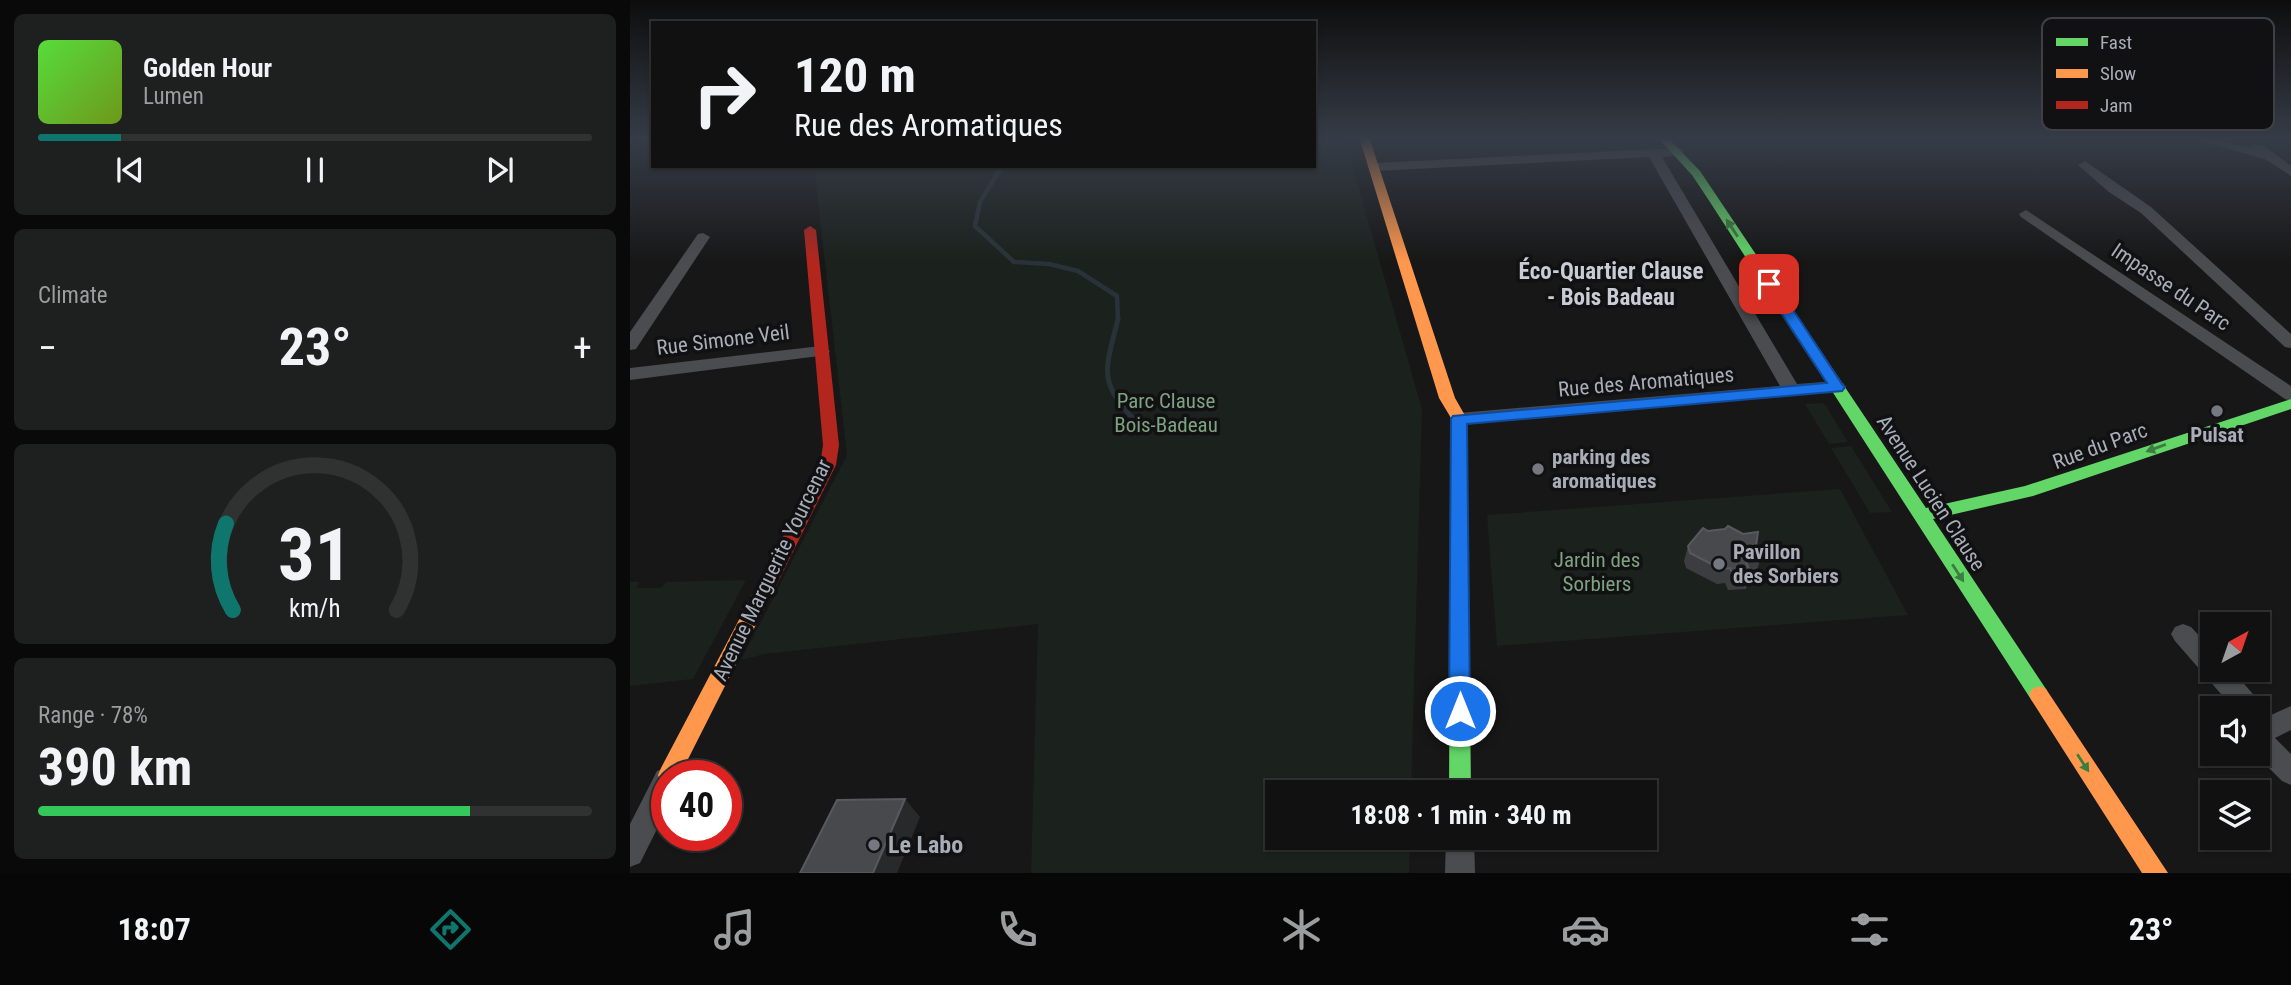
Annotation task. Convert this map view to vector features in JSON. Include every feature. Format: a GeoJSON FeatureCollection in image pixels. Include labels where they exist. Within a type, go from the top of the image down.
{"type":"FeatureCollection","features":[{"type":"Feature","properties":{"kind":"street"},"geometry":{"type":"LineString","coordinates":[[1378,181],[1447,398],[1459,419],[1460,780]]}},
{"type":"Feature","properties":{"kind":"street"},"geometry":{"type":"LineString","coordinates":[[1669,181],[1792,391]]}},
{"type":"Feature","properties":{"kind":"street","name":"Avenue Lucien Clause"},"geometry":{"type":"LineString","coordinates":[[1701,181],[2155,873]]}},
{"type":"Feature","properties":{"kind":"street"},"geometry":{"type":"LineString","coordinates":[[2102,181],[2146,210],[2291,343]]}},
{"type":"Feature","properties":{"kind":"street","name":"Impasse du Parc"},"geometry":{"type":"LineString","coordinates":[[2026,214],[2291,395]]}},
{"type":"Feature","properties":{"kind":"street","name":"Avenue Marguerite Yourcenar"},"geometry":{"type":"LineString","coordinates":[[677,760],[828,465],[831,445],[810,230]]}},
{"type":"Feature","properties":{"kind":"street"},"geometry":{"type":"LineString","coordinates":[[630,345],[703,237]]}},
{"type":"Feature","properties":{"kind":"street","name":"Rue Simone Veil"},"geometry":{"type":"LineString","coordinates":[[630,374],[821,351]]}},
{"type":"Feature","properties":{"kind":"street","name":"Rue des Aromatiques"},"geometry":{"type":"LineString","coordinates":[[1459,419],[1837,387]]}},
{"type":"Feature","properties":{"kind":"street","name":"Rue du Parc"},"geometry":{"type":"LineString","coordinates":[[1920,516],[2017,496],[2074,479],[2202,432],[2291,404]]}},
{"type":"Feature","properties":{"kind":"street"},"geometry":{"type":"LineString","coordinates":[[2183,634],[2200,653]]}},
{"type":"Feature","properties":{"kind":"street"},"geometry":{"type":"LineString","coordinates":[[2229,682],[2244,696]]}},
{"type":"Feature","properties":{"kind":"street"},"geometry":{"type":"LineString","coordinates":[[2270,750],[2291,772]]}},
{"type":"Feature","properties":{"kind":"street"},"geometry":{"type":"LineString","coordinates":[[630,853],[651,812]]}},
{"type":"Feature","properties":{"kind":"street"},"geometry":{"type":"LineString","coordinates":[[1460,850],[1460,873]]}},
{"type":"Feature","properties":{"kind":"green space","name":"Parc Clause Bois-Badeau"},"geometry":{"type":"Polygon","coordinates":[[[816,181],[1357,181],[1422,409],[1411,780],[1265,780],[1265,850],[1410,850],[1409,873],[1031,873],[1038,624],[765,654],[741,660],[847,455],[816,181]]]}},
{"type":"Feature","properties":{"kind":"green space"},"geometry":{"type":"Polygon","coordinates":[[[1824,403],[1848,442],[1829,444],[1805,404],[1824,403]]]}},
{"type":"Feature","properties":{"kind":"green space"},"geometry":{"type":"Polygon","coordinates":[[[1851,446],[1892,512],[1870,513],[1831,448],[1851,446]]]}},
{"type":"Feature","properties":{"kind":"green space","name":"Jardin des Sorbiers"},"geometry":{"type":"Polygon","coordinates":[[[1840,489],[1908,615],[1497,646],[1487,515],[1840,489]]]}},
{"type":"Feature","properties":{"kind":"green space"},"geometry":{"type":"Polygon","coordinates":[[[746,580],[693,679],[630,686],[630,582],[640,582],[636,588],[661,588],[666,582],[746,580]]]}},
{"type":"Feature","properties":{"kind":"building"},"geometry":{"type":"Polygon","coordinates":[[[1728,526],[1743,534],[1758,532],[1756,546],[1761,558],[1745,559],[1751,574],[1733,576],[1730,568],[1721,569],[1690,553],[1688,546],[1703,528],[1708,531],[1725,529],[1728,526]]]}},
{"type":"Feature","properties":{"kind":"building"},"geometry":{"type":"Polygon","coordinates":[[[905,799],[873,873],[800,873],[837,800],[905,799]]]}},
{"type":"Feature","properties":{"kind":"waterway"},"geometry":{"type":"LineString","coordinates":[[993,181],[980,202],[975,226],[1014,262],[1049,264],[1078,271],[1117,296],[1118,319]]}},
{"type":"Feature","properties":{"kind":"waterway"},"geometry":{"type":"LineString","coordinates":[[1118,319],[1108,376],[1116,398],[1139,425]]}},
{"type":"Feature","properties":{"kind":"traffic: fast"},"geometry":{"type":"LineString","coordinates":[[1701,181],[2039,695]]}},
{"type":"Feature","properties":{"kind":"traffic: fast"},"geometry":{"type":"LineString","coordinates":[[1920,516],[2027,492],[2291,404]]}},
{"type":"Feature","properties":{"kind":"traffic: fast"},"geometry":{"type":"LineString","coordinates":[[1459,419],[1460,780]]}},
{"type":"Feature","properties":{"kind":"traffic: slow"},"geometry":{"type":"LineString","coordinates":[[1378,181],[1447,398],[1459,419]]}},
{"type":"Feature","properties":{"kind":"traffic: slow"},"geometry":{"type":"LineString","coordinates":[[677,760],[768,583]]}},
{"type":"Feature","properties":{"kind":"traffic: slow"},"geometry":{"type":"LineString","coordinates":[[2039,695],[2156,873]]}},
{"type":"Feature","properties":{"kind":"traffic: jam"},"geometry":{"type":"LineString","coordinates":[[768,583],[828,465],[831,445],[810,230]]}},
{"type":"Feature","properties":{"kind":"place","name":"Pulsat"},"geometry":{"type":"Point","coordinates":[2217,411]}},
{"type":"Feature","properties":{"kind":"place","name":"parking des aromatiques"},"geometry":{"type":"Point","coordinates":[1538,469]}},
{"type":"Feature","properties":{"kind":"place","name":"Pavillon des Sorbiers"},"geometry":{"type":"Point","coordinates":[1719,564]}},
{"type":"Feature","properties":{"kind":"place","name":"Le Labo"},"geometry":{"type":"Point","coordinates":[874,845]}},
{"type":"Feature","properties":{"kind":"district","name":"Éco-Quartier Clause - Bois Badeau"},"geometry":{"type":"Point","coordinates":[1611,284]}},
{"type":"Feature","properties":{"kind":"route"},"geometry":{"type":"LineString","coordinates":[[1460,711],[1459,419],[1627,407],[1837,387],[1769,284]]}}]}
